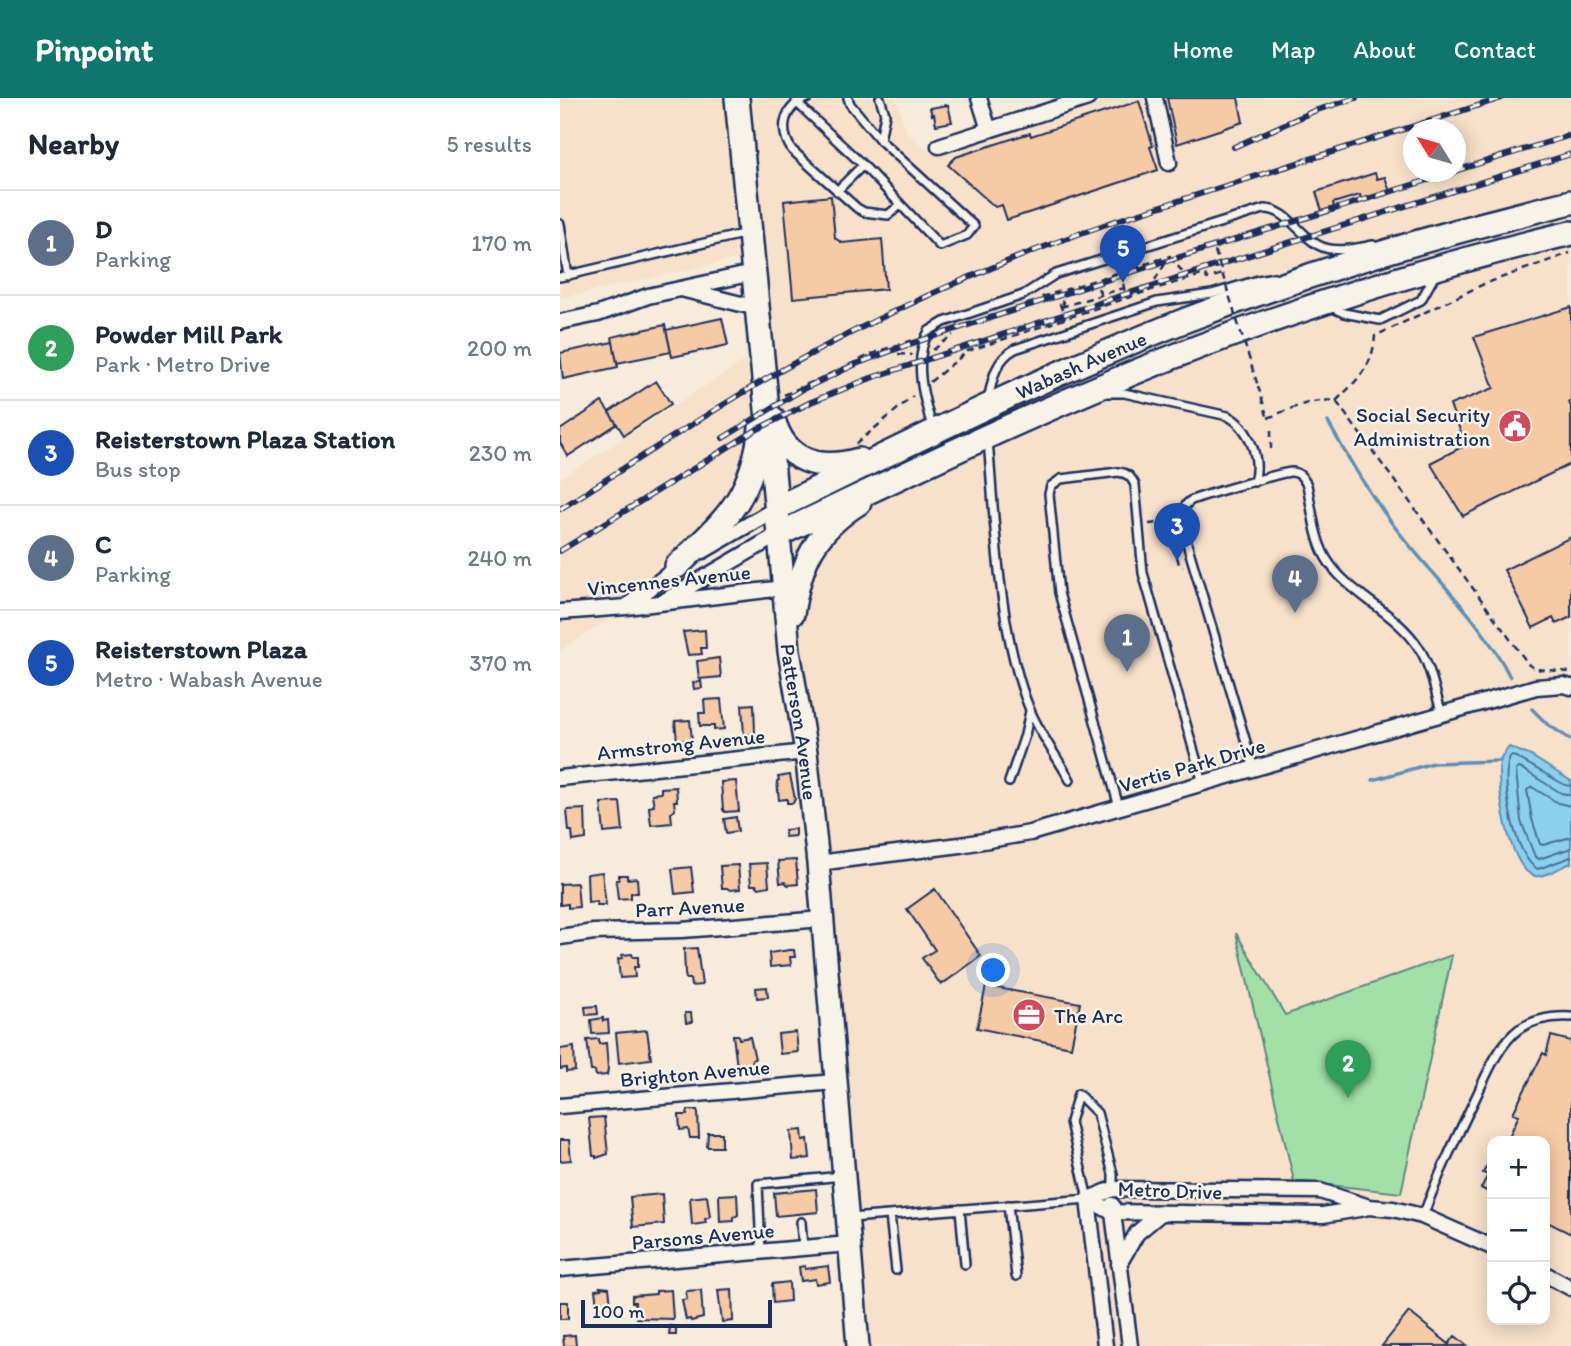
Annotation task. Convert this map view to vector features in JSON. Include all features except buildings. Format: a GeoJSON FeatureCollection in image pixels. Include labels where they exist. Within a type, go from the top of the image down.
{"type":"FeatureCollection","features":[{"type":"Feature","properties":{"kind":"main road","name":"Patterson Avenue"},"geometry":{"type":"LineString","coordinates":[[737,98],[757,308],[773,394],[783,588],[789,651],[806,752],[818,863],[858,1346]]}},
{"type":"Feature","properties":{"kind":"main road","name":"Wabash Avenue"},"geometry":{"type":"LineString","coordinates":[[777,508],[987,406],[1187,320],[1447,233],[1571,202]]}},
{"type":"Feature","properties":{"kind":"main road","name":"Wabash Avenue"},"geometry":{"type":"LineString","coordinates":[[779,534],[988,435],[1200,346],[1438,268],[1571,233]]}},
{"type":"Feature","properties":{"kind":"main road"},"geometry":{"type":"LineString","coordinates":[[773,394],[776,430],[782,441],[808,462],[839,465],[905,446]]}},
{"type":"Feature","properties":{"kind":"main road"},"geometry":{"type":"LineString","coordinates":[[677,566],[733,510],[743,495],[752,474],[773,394]]}},
{"type":"Feature","properties":{"kind":"main road"},"geometry":{"type":"LineString","coordinates":[[789,651],[798,584],[810,552],[827,527],[846,512],[919,467]]}},
{"type":"Feature","properties":{"kind":"street"},"geometry":{"type":"LineString","coordinates":[[979,98],[989,130]]}},
{"type":"Feature","properties":{"kind":"street"},"geometry":{"type":"LineString","coordinates":[[939,146],[1087,98]]}},
{"type":"Feature","properties":{"kind":"street"},"geometry":{"type":"LineString","coordinates":[[1155,98],[1169,163]]}},
{"type":"Feature","properties":{"kind":"street"},"geometry":{"type":"LineString","coordinates":[[560,322],[598,314],[648,296],[753,273]]}},
{"type":"Feature","properties":{"kind":"street"},"geometry":{"type":"LineString","coordinates":[[680,289],[757,308]]}},
{"type":"Feature","properties":{"kind":"street","name":"Wabash Avenue"},"geometry":{"type":"LineString","coordinates":[[626,607],[677,566],[777,508]]}},
{"type":"Feature","properties":{"kind":"street","name":"Wabash Avenue"},"geometry":{"type":"LineString","coordinates":[[661,603],[779,534]]}},
{"type":"Feature","properties":{"kind":"street","name":"Vincennes Avenue"},"geometry":{"type":"LineString","coordinates":[[560,612],[783,588]]}},
{"type":"Feature","properties":{"kind":"street","name":"Vertis Park Drive"},"geometry":{"type":"LineString","coordinates":[[818,863],[1030,833],[1536,687],[1571,683]]}},
{"type":"Feature","properties":{"kind":"street","name":"Armstrong Avenue"},"geometry":{"type":"LineString","coordinates":[[560,778],[806,752]]}},
{"type":"Feature","properties":{"kind":"street","name":"Parr Avenue"},"geometry":{"type":"LineString","coordinates":[[560,937],[594,932],[682,930],[823,919]]}},
{"type":"Feature","properties":{"kind":"street","name":"Brighton Avenue"},"geometry":{"type":"LineString","coordinates":[[560,1106],[835,1082]]}},
{"type":"Feature","properties":{"kind":"street"},"geometry":{"type":"LineString","coordinates":[[1113,1189],[1112,1212],[1130,1346]]}},
{"type":"Feature","properties":{"kind":"street","name":"Metro Drive"},"geometry":{"type":"LineString","coordinates":[[1088,1199],[1113,1189],[1320,1191],[1369,1207],[1394,1209],[1422,1216],[1487,1245]]}},
{"type":"Feature","properties":{"kind":"street"},"geometry":{"type":"LineString","coordinates":[[1088,1199],[1105,1346]]}},
{"type":"Feature","properties":{"kind":"street","name":"Metro Drive"},"geometry":{"type":"LineString","coordinates":[[1088,1199],[1112,1212],[1323,1215],[1369,1207]]}},
{"type":"Feature","properties":{"kind":"street"},"geometry":{"type":"LineString","coordinates":[[1119,1264],[1137,1233],[1161,1213]]}},
{"type":"Feature","properties":{"kind":"street","name":"Parsons Avenue"},"geometry":{"type":"LineString","coordinates":[[560,1269],[849,1244]]}},
{"type":"Feature","properties":{"kind":"street"},"geometry":{"type":"LineString","coordinates":[[1550,1276],[1571,1287]]}},
{"type":"Feature","properties":{"kind":"lane"},"geometry":{"type":"LineString","coordinates":[[808,98],[796,102],[787,112],[787,143],[792,150],[864,212],[888,215],[900,206]]}},
{"type":"Feature","properties":{"kind":"lane"},"geometry":{"type":"LineString","coordinates":[[796,102],[863,165],[940,246],[967,235],[974,226],[880,140],[848,98]]}},
{"type":"Feature","properties":{"kind":"lane"},"geometry":{"type":"LineString","coordinates":[[880,98],[885,114],[880,140]]}},
{"type":"Feature","properties":{"kind":"lane"},"geometry":{"type":"LineString","coordinates":[[837,191],[863,165]]}},
{"type":"Feature","properties":{"kind":"lane"},"geometry":{"type":"LineString","coordinates":[[933,431],[921,386],[922,350],[926,336],[944,322],[1023,295],[1056,274],[1258,210],[1276,211],[1319,245],[1331,249],[1347,249],[1447,233]]}},
{"type":"Feature","properties":{"kind":"lane"},"geometry":{"type":"LineString","coordinates":[[560,224],[564,276],[749,233]]}},
{"type":"Feature","properties":{"kind":"lane"},"geometry":{"type":"LineString","coordinates":[[1326,303],[1344,313],[1380,320],[1421,300],[1438,268]]}},
{"type":"Feature","properties":{"kind":"lane"},"geometry":{"type":"LineString","coordinates":[[987,406],[1000,360],[1015,349],[1157,302],[1212,294],[1258,280],[1333,269]]}},
{"type":"Feature","properties":{"kind":"lane"},"geometry":{"type":"LineString","coordinates":[[1086,393],[1124,393],[1237,420],[1250,439],[1257,470],[1254,482]]}},
{"type":"Feature","properties":{"kind":"lane"},"geometry":{"type":"LineString","coordinates":[[988,435],[999,564],[1010,637],[1030,710],[1070,780]]}},
{"type":"Feature","properties":{"kind":"lane"},"geometry":{"type":"LineString","coordinates":[[1254,769],[1180,520],[1181,512],[1192,500],[1290,472],[1303,478],[1322,550],[1328,561],[1349,583],[1397,622],[1420,649],[1442,714]]}},
{"type":"Feature","properties":{"kind":"lane"},"geometry":{"type":"LineString","coordinates":[[1119,808],[1059,593],[1049,494],[1051,486],[1061,479],[1125,473],[1135,485],[1143,573],[1203,784]]}},
{"type":"Feature","properties":{"kind":"lane"},"geometry":{"type":"LineString","coordinates":[[1009,782],[1025,735],[1030,710]]}},
{"type":"Feature","properties":{"kind":"lane"},"geometry":{"type":"LineString","coordinates":[[1422,1216],[1444,1161],[1489,1070],[1509,1039],[1528,1024],[1549,1017],[1571,1017]]}},
{"type":"Feature","properties":{"kind":"lane"},"geometry":{"type":"LineString","coordinates":[[847,1218],[1088,1199],[1070,1122],[1078,1094],[1097,1113],[1113,1174],[1113,1189]]}},
{"type":"Feature","properties":{"kind":"lane"},"geometry":{"type":"LineString","coordinates":[[761,1252],[758,1184],[843,1175]]}},
{"type":"Feature","properties":{"kind":"lane"},"geometry":{"type":"LineString","coordinates":[[1008,1205],[1016,1276]]}},
{"type":"Feature","properties":{"kind":"lane"},"geometry":{"type":"LineString","coordinates":[[960,1209],[965,1264]]}},
{"type":"Feature","properties":{"kind":"lane"},"geometry":{"type":"LineString","coordinates":[[890,1215],[895,1270]]}},
{"type":"Feature","properties":{"kind":"lane"},"geometry":{"type":"LineString","coordinates":[[801,1222],[803,1248]]}},
{"type":"Feature","properties":{"kind":"path"},"geometry":{"type":"LineString","coordinates":[[1215,251],[1268,418],[1293,407],[1327,400],[1336,401],[1529,665],[1571,683]]}},
{"type":"Feature","properties":{"kind":"path"},"geometry":{"type":"LineString","coordinates":[[1336,401],[1364,373],[1374,347],[1375,336],[1484,284],[1571,252]]}},
{"type":"Feature","properties":{"kind":"path"},"geometry":{"type":"LineString","coordinates":[[1170,256],[1188,278]]}},
{"type":"Feature","properties":{"kind":"path"},"geometry":{"type":"LineString","coordinates":[[1038,298],[1170,256]]}},
{"type":"Feature","properties":{"kind":"path"},"geometry":{"type":"LineString","coordinates":[[1148,291],[1170,256]]}},
{"type":"Feature","properties":{"kind":"path"},"geometry":{"type":"LineString","coordinates":[[1121,272],[1126,298],[1188,278],[1205,274],[1207,279],[1222,274]]}},
{"type":"Feature","properties":{"kind":"path"},"geometry":{"type":"LineString","coordinates":[[1098,288],[1102,297]]}},
{"type":"Feature","properties":{"kind":"path"},"geometry":{"type":"LineString","coordinates":[[1063,306],[1102,297],[1124,288]]}},
{"type":"Feature","properties":{"kind":"path"},"geometry":{"type":"LineString","coordinates":[[1056,292],[1066,311]]}},
{"type":"Feature","properties":{"kind":"path"},"geometry":{"type":"LineString","coordinates":[[1062,300],[1065,318]]}},
{"type":"Feature","properties":{"kind":"path"},"geometry":{"type":"LineString","coordinates":[[930,351],[953,335]]}},
{"type":"Feature","properties":{"kind":"path"},"geometry":{"type":"LineString","coordinates":[[773,394],[879,351],[926,336]]}},
{"type":"Feature","properties":{"kind":"path"},"geometry":{"type":"LineString","coordinates":[[898,354],[916,355]]}},
{"type":"Feature","properties":{"kind":"path"},"geometry":{"type":"LineString","coordinates":[[850,448],[914,396]]}},
{"type":"Feature","properties":{"kind":"path"},"geometry":{"type":"LineString","coordinates":[[1271,430],[1271,453]]}},
{"type":"Feature","properties":{"kind":"path"},"geometry":{"type":"LineString","coordinates":[[1138,525],[1180,520]]}},
{"type":"Feature","properties":{"kind":"path"},"geometry":{"type":"LineString","coordinates":[[1168,522],[1179,564],[1188,570]]}},
{"type":"Feature","properties":{"kind":"shaded area"},"geometry":{"type":"Polygon","coordinates":[[[560,98],[896,98],[906,131],[929,152],[1087,98],[1571,98],[1571,1346],[856,1346],[778,523],[742,539],[688,570],[560,650],[560,479],[761,350],[754,255],[560,298],[560,98]]]}},
{"type":"Feature","properties":{"kind":"green space"},"geometry":{"type":"Polygon","coordinates":[[[1236,933],[1285,1015],[1452,955],[1401,1193],[1294,1181],[1236,933]]]}},
{"type":"Feature","properties":{"kind":"water"},"geometry":{"type":"Polygon","coordinates":[[[1509,747],[1531,756],[1571,781],[1571,863],[1544,875],[1535,876],[1526,871],[1511,843],[1506,825],[1499,772],[1500,761],[1509,747]]]}},
{"type":"Feature","properties":{"kind":"waterway"},"geometry":{"type":"LineString","coordinates":[[1328,422],[1380,507],[1403,538],[1469,614],[1510,677]]}},
{"type":"Feature","properties":{"kind":"waterway"},"geometry":{"type":"LineString","coordinates":[[1532,709],[1547,724],[1571,740]]}},
{"type":"Feature","properties":{"kind":"waterway"},"geometry":{"type":"LineString","coordinates":[[1373,780],[1433,763],[1500,761]]}},
{"type":"Feature","properties":{"kind":"railway"},"geometry":{"type":"LineString","coordinates":[[1234,147],[1314,111],[1356,98]]}},
{"type":"Feature","properties":{"kind":"railway"},"geometry":{"type":"LineString","coordinates":[[560,509],[766,379],[808,355],[938,291],[1027,253],[1118,220],[1502,98]]}},
{"type":"Feature","properties":{"kind":"railway"},"geometry":{"type":"LineString","coordinates":[[1466,168],[1571,135]]}},
{"type":"Feature","properties":{"kind":"railway"},"geometry":{"type":"LineString","coordinates":[[560,551],[756,430],[811,402],[871,378],[1126,294],[1571,154]]}},
{"type":"Feature","properties":{"kind":"railway"},"geometry":{"type":"LineString","coordinates":[[723,438],[803,389],[856,364],[907,345],[1422,182]]}},
{"type":"Feature","properties":{"kind":"place","name":"Reisterstown Plaza"},"geometry":{"type":"Point","coordinates":[1123,283]}},
{"type":"Feature","properties":{"kind":"place","name":"Social Security Administration"},"geometry":{"type":"Point","coordinates":[1515,426]}},
{"type":"Feature","properties":{"kind":"place","name":"Reisterstown Plaza Station"},"geometry":{"type":"Point","coordinates":[1177,561]}},
{"type":"Feature","properties":{"kind":"place","name":"C"},"geometry":{"type":"Point","coordinates":[1295,613]}},
{"type":"Feature","properties":{"kind":"place","name":"D"},"geometry":{"type":"Point","coordinates":[1127,672]}},
{"type":"Feature","properties":{"kind":"place","name":"The Arc"},"geometry":{"type":"Point","coordinates":[1029,1015]}},
{"type":"Feature","properties":{"kind":"place","name":"Powder Mill Park"},"geometry":{"type":"Point","coordinates":[1348,1098]}}]}
